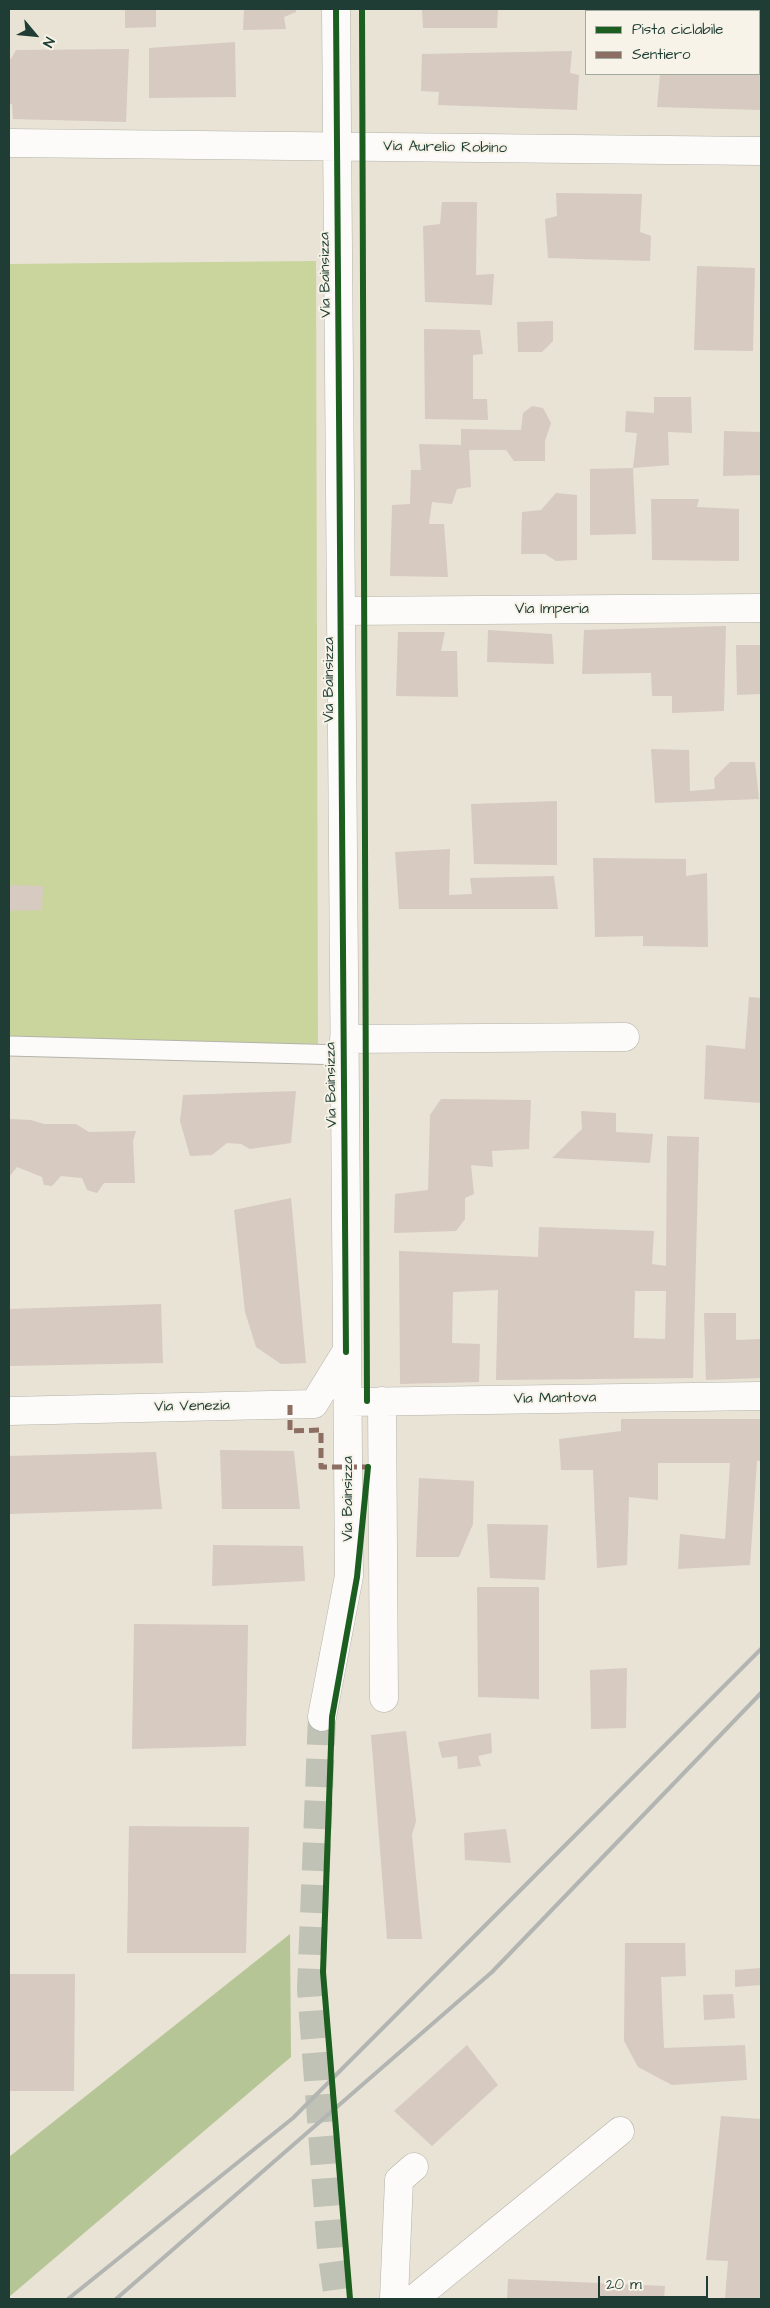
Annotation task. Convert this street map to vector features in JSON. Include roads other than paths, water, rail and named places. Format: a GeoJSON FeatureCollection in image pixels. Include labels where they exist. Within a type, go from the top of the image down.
{"type":"FeatureCollection","features":[{"type":"Feature","properties":{"kind":"street","name":"Via Bainsizza"},"geometry":{"type":"LineString","coordinates":[[322,1718],[349,1576],[336,9]]}},
{"type":"Feature","properties":{"kind":"street","name":"Via Aurelio Robino"},"geometry":{"type":"LineString","coordinates":[[9,143],[761,151]]}},
{"type":"Feature","properties":{"kind":"street","name":"Via Imperia"},"geometry":{"type":"LineString","coordinates":[[342,611],[761,608]]}},
{"type":"Feature","properties":{"kind":"street","name":"Via Bainsizza"},"geometry":{"type":"LineString","coordinates":[[344,1047],[625,1036]]}},
{"type":"Feature","properties":{"kind":"street","name":"Via Venezia"},"geometry":{"type":"LineString","coordinates":[[9,1411],[314,1404],[346,1352]]}},
{"type":"Feature","properties":{"kind":"street","name":"Via Mantova"},"geometry":{"type":"LineString","coordinates":[[349,1402],[761,1396]]}},
{"type":"Feature","properties":{"kind":"street"},"geometry":{"type":"LineString","coordinates":[[382,1401],[384,1698]]}},
{"type":"Feature","properties":{"kind":"street"},"geometry":{"type":"LineString","coordinates":[[414,2299],[620,2131]]}},
{"type":"Feature","properties":{"kind":"street"},"geometry":{"type":"LineString","coordinates":[[394,2299],[399,2180],[414,2167]]}},
{"type":"Feature","properties":{"kind":"lane"},"geometry":{"type":"LineString","coordinates":[[9,1046],[344,1047]]}},
{"type":"Feature","properties":{"kind":"tunnel"},"geometry":{"type":"LineString","coordinates":[[322,1717],[311,1989],[331,2249],[338,2299]]}},
{"type":"Feature","properties":{"kind":"railway"},"geometry":{"type":"LineString","coordinates":[[68,2299],[293,2118],[761,1649]]}},
{"type":"Feature","properties":{"kind":"railway"},"geometry":{"type":"LineString","coordinates":[[116,2299],[492,1972],[761,1693]]}}]}
